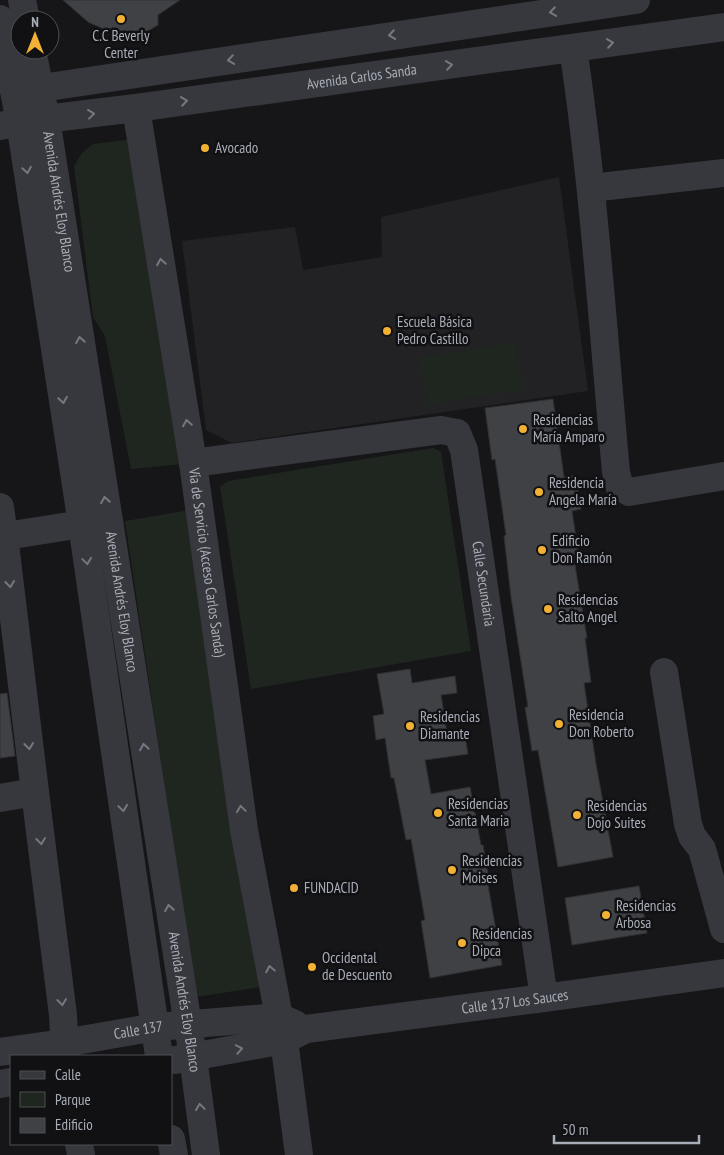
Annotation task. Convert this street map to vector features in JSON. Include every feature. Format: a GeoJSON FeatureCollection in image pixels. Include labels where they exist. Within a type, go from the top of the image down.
{"type":"FeatureCollection","features":[{"type":"Feature","properties":{"kind":"street"},"geometry":{"type":"LineString","coordinates":[[18,92],[636,0]]}},
{"type":"Feature","properties":{"kind":"street","name":"Avenida Andrés Eloy Blanco"},"geometry":{"type":"LineString","coordinates":[[0,19],[18,92],[159,1055]]}},
{"type":"Feature","properties":{"kind":"street","name":"Avenida Carlos Sanda"},"geometry":{"type":"LineString","coordinates":[[22,122],[724,27]]}},
{"type":"Feature","properties":{"kind":"street"},"geometry":{"type":"LineString","coordinates":[[573,48],[591,188],[616,472],[619,485],[629,492],[724,476]]}},
{"type":"Feature","properties":{"kind":"street","name":"Avenida Andrés Eloy Blanco"},"geometry":{"type":"LineString","coordinates":[[18,92],[29,60]]}},
{"type":"Feature","properties":{"kind":"street","name":"Vía de Servicio (Acceso Carlos Sanda)"},"geometry":{"type":"LineString","coordinates":[[136,108],[193,463],[244,830],[290,1028],[299,1155]]}},
{"type":"Feature","properties":{"kind":"street","name":"Avenida Andrés Eloy Blanco"},"geometry":{"type":"LineString","coordinates":[[22,122],[188,1025],[182,1059],[206,1155]]}},
{"type":"Feature","properties":{"kind":"street"},"geometry":{"type":"LineString","coordinates":[[591,188],[724,173]]}},
{"type":"Feature","properties":{"kind":"street","name":"Calle Secundaria"},"geometry":{"type":"LineString","coordinates":[[193,463],[441,430],[457,433],[466,460],[544,998]]}},
{"type":"Feature","properties":{"kind":"street"},"geometry":{"type":"LineString","coordinates":[[0,508],[2,536],[64,1015],[64,1050]]}},
{"type":"Feature","properties":{"kind":"street"},"geometry":{"type":"LineString","coordinates":[[2,536],[82,524]]}},
{"type":"Feature","properties":{"kind":"street"},"geometry":{"type":"LineString","coordinates":[[664,672],[688,824],[692,836],[702,849],[724,929]]}},
{"type":"Feature","properties":{"kind":"street"},"geometry":{"type":"LineString","coordinates":[[0,798],[35,792]]}},
{"type":"Feature","properties":{"kind":"street","name":"Calle 137 Los Sauces"},"geometry":{"type":"LineString","coordinates":[[290,1028],[544,998],[724,973]]}},
{"type":"Feature","properties":{"kind":"street","name":"Calle 137"},"geometry":{"type":"LineString","coordinates":[[0,1052],[64,1050],[156,1028],[188,1025],[290,1028]]}},
{"type":"Feature","properties":{"kind":"street"},"geometry":{"type":"LineString","coordinates":[[182,1059],[290,1028]]}},
{"type":"Feature","properties":{"kind":"shaded area","name":"Escuela Básica Pedro Castillo"},"geometry":{"type":"Polygon","coordinates":[[[559,177],[588,391],[232,443],[206,430],[182,241],[295,227],[303,270],[382,257],[381,217],[559,177]]]}},
{"type":"Feature","properties":{"kind":"green space"},"geometry":{"type":"Polygon","coordinates":[[[134,139],[183,464],[131,469],[105,336],[93,317],[74,166],[82,153],[93,144],[134,139]]]}},
{"type":"Feature","properties":{"kind":"green space"},"geometry":{"type":"Polygon","coordinates":[[[516,342],[523,390],[427,405],[419,357],[516,342]]]}},
{"type":"Feature","properties":{"kind":"green space"},"geometry":{"type":"Polygon","coordinates":[[[433,448],[441,452],[471,651],[251,689],[220,486],[228,481],[433,448]]]}},
{"type":"Feature","properties":{"kind":"green space"},"geometry":{"type":"Polygon","coordinates":[[[190,510],[260,987],[196,997],[125,521],[190,510]]]}},
{"type":"Feature","properties":{"kind":"building","name":"C.C Beverly Center"},"geometry":{"type":"Polygon","coordinates":[[[63,0],[180,0],[158,15],[158,25],[146,32],[113,33],[88,22],[63,0]]]}},
{"type":"Feature","properties":{"kind":"building"},"geometry":{"type":"Polygon","coordinates":[[[553,399],[564,477],[576,475],[581,509],[572,511],[580,564],[575,565],[587,638],[585,638],[591,682],[584,683],[613,857],[558,867],[538,750],[532,751],[525,707],[528,707],[511,597],[504,536],[506,535],[495,459],[492,460],[485,408],[553,399]]]}},
{"type":"Feature","properties":{"kind":"building"},"geometry":{"type":"Polygon","coordinates":[[[410,669],[412,683],[455,676],[457,693],[441,695],[448,739],[465,736],[468,754],[425,760],[431,794],[470,787],[481,845],[483,845],[502,965],[430,978],[421,921],[425,920],[411,839],[406,840],[394,778],[391,778],[385,738],[376,740],[373,716],[384,714],[377,674],[410,669]]]}},
{"type":"Feature","properties":{"kind":"building"},"geometry":{"type":"Polygon","coordinates":[[[7,693],[15,756],[0,758],[0,694],[7,693]]]}},
{"type":"Feature","properties":{"kind":"building","name":"Residencias Arbosa"},"geometry":{"type":"Polygon","coordinates":[[[639,886],[647,933],[572,945],[565,898],[639,886]]]}},
{"type":"Feature","properties":{"kind":"place","name":"C.C Beverly Center"},"geometry":{"type":"Point","coordinates":[121,19]}},
{"type":"Feature","properties":{"kind":"place","name":"Avocado"},"geometry":{"type":"Point","coordinates":[205,148]}},
{"type":"Feature","properties":{"kind":"place","name":"Escuela Básica Pedro Castillo"},"geometry":{"type":"Point","coordinates":[387,331]}},
{"type":"Feature","properties":{"kind":"place","name":"Residencias María Amparo"},"geometry":{"type":"Point","coordinates":[523,429]}},
{"type":"Feature","properties":{"kind":"place","name":"Residencia Angela María"},"geometry":{"type":"Point","coordinates":[539,492]}},
{"type":"Feature","properties":{"kind":"place","name":"Edificio Don Ramón"},"geometry":{"type":"Point","coordinates":[542,550]}},
{"type":"Feature","properties":{"kind":"place","name":"Residencias Salto Angel"},"geometry":{"type":"Point","coordinates":[548,609]}},
{"type":"Feature","properties":{"kind":"place","name":"Residencia Don Roberto"},"geometry":{"type":"Point","coordinates":[559,724]}},
{"type":"Feature","properties":{"kind":"place","name":"Residencias Diamante"},"geometry":{"type":"Point","coordinates":[410,726]}},
{"type":"Feature","properties":{"kind":"place","name":"Residencias Santa Maria"},"geometry":{"type":"Point","coordinates":[438,813]}},
{"type":"Feature","properties":{"kind":"place","name":"Residencias Dojo Suites"},"geometry":{"type":"Point","coordinates":[577,815]}},
{"type":"Feature","properties":{"kind":"place","name":"Residencias Moises"},"geometry":{"type":"Point","coordinates":[452,870]}},
{"type":"Feature","properties":{"kind":"place","name":"FUNDACID"},"geometry":{"type":"Point","coordinates":[294,888]}},
{"type":"Feature","properties":{"kind":"place","name":"Residencias Arbosa"},"geometry":{"type":"Point","coordinates":[606,915]}},
{"type":"Feature","properties":{"kind":"place","name":"Residencias Dipca"},"geometry":{"type":"Point","coordinates":[462,943]}},
{"type":"Feature","properties":{"kind":"place","name":"Occidental de Descuento"},"geometry":{"type":"Point","coordinates":[312,967]}}]}
